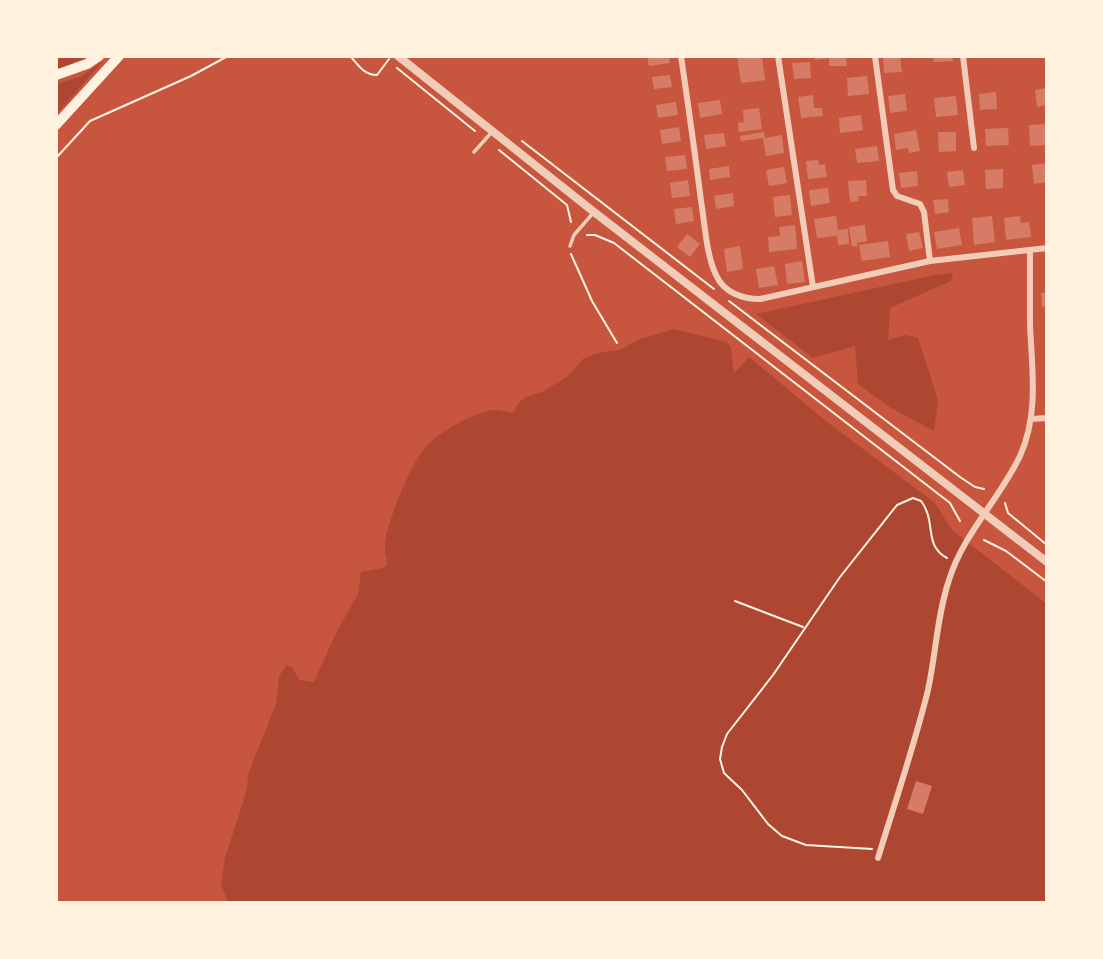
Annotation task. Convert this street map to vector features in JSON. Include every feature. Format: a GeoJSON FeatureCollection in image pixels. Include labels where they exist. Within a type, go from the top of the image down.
{"type":"FeatureCollection","features":[{"type":"Feature","properties":{"kind":"highway"},"geometry":{"type":"LineString","coordinates":[[56,75],[87,64],[99,56]]}},
{"type":"Feature","properties":{"kind":"highway"},"geometry":{"type":"LineString","coordinates":[[56,125],[119,56]]}},
{"type":"Feature","properties":{"kind":"street"},"geometry":{"type":"LineString","coordinates":[[398,56],[594,212],[1047,562]]}},
{"type":"Feature","properties":{"kind":"street"},"geometry":{"type":"LineString","coordinates":[[681,56],[705,226],[716,277],[729,291],[744,299],[760,299],[930,261],[1047,248]]}},
{"type":"Feature","properties":{"kind":"street"},"geometry":{"type":"LineString","coordinates":[[778,56],[813,287]]}},
{"type":"Feature","properties":{"kind":"street"},"geometry":{"type":"LineString","coordinates":[[874,56],[893,190],[897,196],[920,204],[924,212],[930,261]]}},
{"type":"Feature","properties":{"kind":"street"},"geometry":{"type":"LineString","coordinates":[[963,56],[974,148]]}},
{"type":"Feature","properties":{"kind":"street"},"geometry":{"type":"LineString","coordinates":[[878,858],[916,737],[934,661],[941,609],[954,562],[998,497],[1019,457],[1031,419],[1033,362],[1030,251]]}},
{"type":"Feature","properties":{"kind":"street"},"geometry":{"type":"LineString","coordinates":[[1031,419],[1047,418]]}},
{"type":"Feature","properties":{"kind":"lane"},"geometry":{"type":"LineString","coordinates":[[474,152],[493,130]]}},
{"type":"Feature","properties":{"kind":"lane"},"geometry":{"type":"LineString","coordinates":[[570,246],[574,235],[594,212]]}},
{"type":"Feature","properties":{"kind":"path"},"geometry":{"type":"LineString","coordinates":[[56,158],[90,121],[191,76],[228,56]]}},
{"type":"Feature","properties":{"kind":"path"},"geometry":{"type":"LineString","coordinates":[[350,56],[362,70],[377,75],[391,56]]}},
{"type":"Feature","properties":{"kind":"path"},"geometry":{"type":"LineString","coordinates":[[397,68],[475,131]]}},
{"type":"Feature","properties":{"kind":"path"},"geometry":{"type":"LineString","coordinates":[[517,138],[716,291]]}},
{"type":"Feature","properties":{"kind":"path"},"geometry":{"type":"LineString","coordinates":[[499,150],[567,205],[570,222]]}},
{"type":"Feature","properties":{"kind":"path"},"geometry":{"type":"LineString","coordinates":[[587,234],[614,243],[950,503],[960,521]]}},
{"type":"Feature","properties":{"kind":"path"},"geometry":{"type":"LineString","coordinates":[[570,246],[572,258],[588,292],[607,330],[618,343]]}},
{"type":"Feature","properties":{"kind":"path"},"geometry":{"type":"LineString","coordinates":[[727,299],[960,477],[975,487],[984,489]]}},
{"type":"Feature","properties":{"kind":"path"},"geometry":{"type":"LineString","coordinates":[[880,850],[806,845],[782,836],[768,824],[742,790],[724,773],[720,759],[722,747],[727,734],[773,675],[840,577],[897,505],[914,498],[921,501],[930,520],[933,545],[937,553],[954,562]]}},
{"type":"Feature","properties":{"kind":"path"},"geometry":{"type":"LineString","coordinates":[[1005,503],[1008,513],[1047,545]]}},
{"type":"Feature","properties":{"kind":"path"},"geometry":{"type":"LineString","coordinates":[[984,540],[1006,551],[1047,582]]}},
{"type":"Feature","properties":{"kind":"path"},"geometry":{"type":"LineString","coordinates":[[735,601],[804,628]]}},
{"type":"Feature","properties":{"kind":"shaded area"},"geometry":{"type":"Polygon","coordinates":[[[56,56],[89,56],[56,71],[56,56]]]}},
{"type":"Feature","properties":{"kind":"shaded area"},"geometry":{"type":"Polygon","coordinates":[[[103,61],[56,115],[56,84],[80,77],[103,61]]]}},
{"type":"Feature","properties":{"kind":"shaded area"},"geometry":{"type":"Polygon","coordinates":[[[953,273],[951,281],[890,308],[888,340],[906,335],[918,338],[938,400],[934,431],[891,408],[858,384],[855,346],[813,358],[756,314],[935,275],[953,273]]]}},
{"type":"Feature","properties":{"kind":"shaded area"},"geometry":{"type":"Polygon","coordinates":[[[674,329],[726,342],[731,348],[734,374],[749,357],[827,422],[935,503],[952,530],[1047,604],[1047,903],[229,903],[221,886],[225,858],[247,789],[248,774],[276,704],[279,676],[287,665],[293,668],[299,680],[314,682],[335,635],[358,594],[361,572],[383,568],[387,564],[385,543],[390,522],[406,481],[424,449],[445,431],[471,417],[491,410],[514,412],[519,402],[568,376],[583,359],[597,353],[620,350],[640,339],[674,329]]]}},
{"type":"Feature","properties":{"kind":"building"},"geometry":{"type":"Polygon","coordinates":[[[647,56],[669,56],[670,63],[649,66],[647,56]]]}},
{"type":"Feature","properties":{"kind":"building"},"geometry":{"type":"Polygon","coordinates":[[[737,56],[762,56],[765,80],[741,83],[737,56]]]}},
{"type":"Feature","properties":{"kind":"building"},"geometry":{"type":"Polygon","coordinates":[[[814,56],[846,56],[847,66],[829,66],[829,58],[815,60],[814,56]]]}},
{"type":"Feature","properties":{"kind":"building"},"geometry":{"type":"Polygon","coordinates":[[[883,56],[900,56],[902,72],[884,73],[883,56]]]}},
{"type":"Feature","properties":{"kind":"building"},"geometry":{"type":"Polygon","coordinates":[[[933,56],[952,56],[953,61],[934,62],[933,56]]]}},
{"type":"Feature","properties":{"kind":"building"},"geometry":{"type":"Polygon","coordinates":[[[810,62],[811,78],[794,79],[792,63],[810,62]]]}},
{"type":"Feature","properties":{"kind":"building"},"geometry":{"type":"Polygon","coordinates":[[[670,75],[672,87],[654,89],[652,77],[670,75]]]}},
{"type":"Feature","properties":{"kind":"building"},"geometry":{"type":"Polygon","coordinates":[[[867,76],[869,94],[848,96],[847,78],[867,76]]]}},
{"type":"Feature","properties":{"kind":"building"},"geometry":{"type":"Polygon","coordinates":[[[1047,88],[1047,105],[1037,107],[1035,90],[1047,88]]]}},
{"type":"Feature","properties":{"kind":"building"},"geometry":{"type":"Polygon","coordinates":[[[996,92],[997,109],[980,110],[979,94],[996,92]]]}},
{"type":"Feature","properties":{"kind":"building"},"geometry":{"type":"Polygon","coordinates":[[[905,94],[907,111],[890,113],[888,96],[905,94]]]}},
{"type":"Feature","properties":{"kind":"building"},"geometry":{"type":"Polygon","coordinates":[[[813,95],[814,108],[822,108],[823,116],[801,118],[798,97],[813,95]]]}},
{"type":"Feature","properties":{"kind":"building"},"geometry":{"type":"Polygon","coordinates":[[[956,96],[958,115],[936,117],[934,98],[956,96]]]}},
{"type":"Feature","properties":{"kind":"building"},"geometry":{"type":"Polygon","coordinates":[[[720,100],[722,114],[700,118],[698,103],[720,100]]]}},
{"type":"Feature","properties":{"kind":"building"},"geometry":{"type":"Polygon","coordinates":[[[676,102],[678,115],[658,118],[656,105],[676,102]]]}},
{"type":"Feature","properties":{"kind":"building"},"geometry":{"type":"Polygon","coordinates":[[[759,108],[762,129],[739,132],[738,123],[744,122],[743,110],[759,108]]]}},
{"type":"Feature","properties":{"kind":"building"},"geometry":{"type":"Polygon","coordinates":[[[861,115],[863,130],[840,133],[839,118],[861,115]]]}},
{"type":"Feature","properties":{"kind":"building"},"geometry":{"type":"Polygon","coordinates":[[[1047,124],[1047,145],[1030,146],[1029,125],[1047,124]]]}},
{"type":"Feature","properties":{"kind":"building"},"geometry":{"type":"Polygon","coordinates":[[[679,127],[681,141],[662,144],[660,130],[679,127]]]}},
{"type":"Feature","properties":{"kind":"building"},"geometry":{"type":"Polygon","coordinates":[[[1008,128],[1009,145],[986,146],[985,129],[1008,128]]]}},
{"type":"Feature","properties":{"kind":"building"},"geometry":{"type":"Polygon","coordinates":[[[916,130],[920,151],[909,153],[908,148],[896,150],[894,134],[916,130]]]}},
{"type":"Feature","properties":{"kind":"building"},"geometry":{"type":"Polygon","coordinates":[[[764,132],[765,138],[782,135],[784,153],[766,156],[763,138],[741,141],[740,136],[764,132]]]}},
{"type":"Feature","properties":{"kind":"building"},"geometry":{"type":"Polygon","coordinates":[[[938,132],[956,132],[956,151],[939,152],[938,132]]]}},
{"type":"Feature","properties":{"kind":"building"},"geometry":{"type":"Polygon","coordinates":[[[724,133],[726,146],[706,149],[704,135],[724,133]]]}},
{"type":"Feature","properties":{"kind":"building"},"geometry":{"type":"Polygon","coordinates":[[[877,146],[879,161],[857,163],[855,149],[877,146]]]}},
{"type":"Feature","properties":{"kind":"building"},"geometry":{"type":"Polygon","coordinates":[[[685,155],[687,169],[667,171],[665,157],[685,155]]]}},
{"type":"Feature","properties":{"kind":"building"},"geometry":{"type":"Polygon","coordinates":[[[818,160],[819,165],[825,164],[827,177],[808,179],[806,161],[818,160]]]}},
{"type":"Feature","properties":{"kind":"building"},"geometry":{"type":"Polygon","coordinates":[[[1047,163],[1047,182],[1034,184],[1032,165],[1047,163]]]}},
{"type":"Feature","properties":{"kind":"building"},"geometry":{"type":"Polygon","coordinates":[[[729,166],[730,177],[710,180],[709,169],[729,166]]]}},
{"type":"Feature","properties":{"kind":"building"},"geometry":{"type":"Polygon","coordinates":[[[784,167],[787,183],[769,186],[766,170],[784,167]]]}},
{"type":"Feature","properties":{"kind":"building"},"geometry":{"type":"Polygon","coordinates":[[[1003,169],[1003,188],[986,189],[985,170],[1003,169]]]}},
{"type":"Feature","properties":{"kind":"building"},"geometry":{"type":"Polygon","coordinates":[[[963,170],[965,185],[949,187],[947,172],[963,170]]]}},
{"type":"Feature","properties":{"kind":"building"},"geometry":{"type":"Polygon","coordinates":[[[917,171],[918,186],[901,188],[899,173],[917,171]]]}},
{"type":"Feature","properties":{"kind":"building"},"geometry":{"type":"Polygon","coordinates":[[[688,180],[690,196],[672,198],[670,183],[688,180]]]}},
{"type":"Feature","properties":{"kind":"building"},"geometry":{"type":"Polygon","coordinates":[[[866,180],[867,196],[858,196],[859,201],[850,202],[848,181],[866,180]]]}},
{"type":"Feature","properties":{"kind":"building"},"geometry":{"type":"Polygon","coordinates":[[[828,188],[830,203],[811,206],[809,190],[828,188]]]}},
{"type":"Feature","properties":{"kind":"building"},"geometry":{"type":"Polygon","coordinates":[[[733,193],[734,206],[716,209],[714,196],[733,193]]]}},
{"type":"Feature","properties":{"kind":"building"},"geometry":{"type":"Polygon","coordinates":[[[790,195],[792,215],[775,217],[773,197],[790,195]]]}},
{"type":"Feature","properties":{"kind":"building"},"geometry":{"type":"Polygon","coordinates":[[[948,199],[949,212],[935,214],[933,200],[948,199]]]}},
{"type":"Feature","properties":{"kind":"building"},"geometry":{"type":"Polygon","coordinates":[[[692,207],[694,221],[676,224],[674,209],[692,207]]]}},
{"type":"Feature","properties":{"kind":"building"},"geometry":{"type":"Polygon","coordinates":[[[836,216],[838,230],[848,229],[849,244],[838,245],[837,236],[817,238],[814,219],[836,216]]]}},
{"type":"Feature","properties":{"kind":"building"},"geometry":{"type":"Polygon","coordinates":[[[992,216],[995,242],[974,245],[972,218],[992,216]]]}},
{"type":"Feature","properties":{"kind":"building"},"geometry":{"type":"Polygon","coordinates":[[[1020,216],[1021,223],[1029,222],[1031,237],[1006,240],[1004,218],[1020,216]]]}},
{"type":"Feature","properties":{"kind":"building"},"geometry":{"type":"Polygon","coordinates":[[[795,225],[797,249],[769,252],[768,237],[780,236],[779,227],[795,225]]]}},
{"type":"Feature","properties":{"kind":"building"},"geometry":{"type":"Polygon","coordinates":[[[865,225],[867,241],[852,247],[849,227],[865,225]]]}},
{"type":"Feature","properties":{"kind":"building"},"geometry":{"type":"Polygon","coordinates":[[[959,228],[962,245],[937,249],[934,232],[959,228]]]}},
{"type":"Feature","properties":{"kind":"building"},"geometry":{"type":"Polygon","coordinates":[[[919,232],[923,248],[909,251],[906,234],[919,232]]]}},
{"type":"Feature","properties":{"kind":"building"},"geometry":{"type":"Polygon","coordinates":[[[687,234],[700,244],[690,257],[677,247],[687,234]]]}},
{"type":"Feature","properties":{"kind":"building"},"geometry":{"type":"Polygon","coordinates":[[[888,241],[890,257],[862,261],[859,245],[888,241]]]}},
{"type":"Feature","properties":{"kind":"building"},"geometry":{"type":"Polygon","coordinates":[[[740,246],[743,269],[727,272],[724,249],[740,246]]]}},
{"type":"Feature","properties":{"kind":"building"},"geometry":{"type":"Polygon","coordinates":[[[802,261],[805,282],[787,284],[785,264],[802,261]]]}},
{"type":"Feature","properties":{"kind":"building"},"geometry":{"type":"Polygon","coordinates":[[[774,266],[778,285],[759,288],[756,269],[774,266]]]}},
{"type":"Feature","properties":{"kind":"building"},"geometry":{"type":"Polygon","coordinates":[[[1041,293],[1047,293],[1047,306],[1042,307],[1041,293]]]}},
{"type":"Feature","properties":{"kind":"building"},"geometry":{"type":"Polygon","coordinates":[[[916,781],[932,786],[923,814],[907,809],[916,781]]]}}]}
